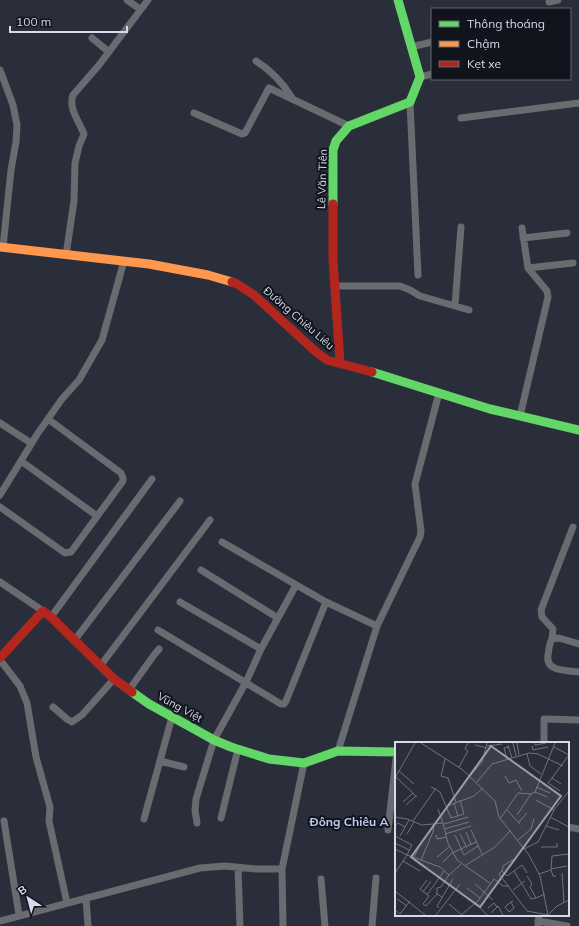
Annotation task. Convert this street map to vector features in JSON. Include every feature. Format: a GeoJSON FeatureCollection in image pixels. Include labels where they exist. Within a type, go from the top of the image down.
{"type":"FeatureCollection","features":[{"type":"Feature","properties":{"kind":"street"},"geometry":{"type":"LineString","coordinates":[[127,0],[140,9]]}},
{"type":"Feature","properties":{"kind":"street"},"geometry":{"type":"LineString","coordinates":[[66,254],[74,201],[75,163],[79,146],[84,134],[72,109],[71,101],[73,95],[148,0]]}},
{"type":"Feature","properties":{"kind":"street"},"geometry":{"type":"LineString","coordinates":[[398,0],[420,76],[410,102],[418,275]]}},
{"type":"Feature","properties":{"kind":"street"},"geometry":{"type":"LineString","coordinates":[[549,2],[558,0]]}},
{"type":"Feature","properties":{"kind":"street"},"geometry":{"type":"LineString","coordinates":[[92,38],[108,52]]}},
{"type":"Feature","properties":{"kind":"street"},"geometry":{"type":"LineString","coordinates":[[411,47],[431,42]]}},
{"type":"Feature","properties":{"kind":"street"},"geometry":{"type":"LineString","coordinates":[[256,61],[271,71],[294,100]]}},
{"type":"Feature","properties":{"kind":"street"},"geometry":{"type":"LineString","coordinates":[[0,70],[13,105],[17,125],[2,247]]}},
{"type":"Feature","properties":{"kind":"street"},"geometry":{"type":"LineString","coordinates":[[420,76],[431,74]]}},
{"type":"Feature","properties":{"kind":"street"},"geometry":{"type":"LineString","coordinates":[[194,113],[242,134],[245,132],[269,88],[349,126]]}},
{"type":"Feature","properties":{"kind":"street","name":"Lê Văn Tiên"},"geometry":{"type":"LineString","coordinates":[[340,363],[333,258],[333,150],[336,141],[349,126],[410,102]]}},
{"type":"Feature","properties":{"kind":"street"},"geometry":{"type":"LineString","coordinates":[[461,118],[579,103]]}},
{"type":"Feature","properties":{"kind":"street"},"geometry":{"type":"LineString","coordinates":[[455,305],[461,227]]}},
{"type":"Feature","properties":{"kind":"street"},"geometry":{"type":"LineString","coordinates":[[520,416],[548,297],[547,291],[528,268],[522,228]]}},
{"type":"Feature","properties":{"kind":"street"},"geometry":{"type":"LineString","coordinates":[[523,238],[567,234]]}},
{"type":"Feature","properties":{"kind":"street","name":"Đường Chiêu Liêu"},"geometry":{"type":"LineString","coordinates":[[2,247],[148,264],[208,275],[237,284],[254,295],[315,351],[327,360],[376,373],[490,409],[579,430]]}},
{"type":"Feature","properties":{"kind":"street"},"geometry":{"type":"LineString","coordinates":[[0,495],[31,443],[62,399],[79,380],[102,340],[124,261]]}},
{"type":"Feature","properties":{"kind":"street"},"geometry":{"type":"LineString","coordinates":[[528,268],[573,264]]}},
{"type":"Feature","properties":{"kind":"street"},"geometry":{"type":"LineString","coordinates":[[335,286],[400,286],[420,296],[469,310]]}},
{"type":"Feature","properties":{"kind":"street"},"geometry":{"type":"LineString","coordinates":[[338,751],[377,626],[420,537],[421,531],[415,484],[439,393]]}},
{"type":"Feature","properties":{"kind":"street"},"geometry":{"type":"LineString","coordinates":[[0,507],[65,553],[72,552],[123,480],[121,474],[48,419]]}},
{"type":"Feature","properties":{"kind":"street"},"geometry":{"type":"LineString","coordinates":[[0,423],[31,443]]}},
{"type":"Feature","properties":{"kind":"street"},"geometry":{"type":"LineString","coordinates":[[21,461],[97,516]]}},
{"type":"Feature","properties":{"kind":"street"},"geometry":{"type":"LineString","coordinates":[[51,617],[152,479]]}},
{"type":"Feature","properties":{"kind":"street"},"geometry":{"type":"LineString","coordinates":[[74,641],[180,501]]}},
{"type":"Feature","properties":{"kind":"street"},"geometry":{"type":"LineString","coordinates":[[101,665],[210,520]]}},
{"type":"Feature","properties":{"kind":"street"},"geometry":{"type":"LineString","coordinates":[[573,527],[541,610],[542,617],[553,627],[548,658],[550,666],[579,672]]}},
{"type":"Feature","properties":{"kind":"street"},"geometry":{"type":"LineString","coordinates":[[222,542],[326,602],[377,626]]}},
{"type":"Feature","properties":{"kind":"street"},"geometry":{"type":"LineString","coordinates":[[201,570],[278,618]]}},
{"type":"Feature","properties":{"kind":"street"},"geometry":{"type":"LineString","coordinates":[[0,582],[43,611],[0,659],[20,686],[27,703],[36,757],[50,807],[49,821],[67,903]]}},
{"type":"Feature","properties":{"kind":"street"},"geometry":{"type":"LineString","coordinates":[[197,823],[195,810],[196,799],[214,740],[296,585]]}},
{"type":"Feature","properties":{"kind":"street"},"geometry":{"type":"LineString","coordinates":[[180,602],[261,649]]}},
{"type":"Feature","properties":{"kind":"street"},"geometry":{"type":"LineString","coordinates":[[158,630],[281,704],[284,704],[326,602]]}},
{"type":"Feature","properties":{"kind":"street","name":"Vũng Việt"},"geometry":{"type":"LineString","coordinates":[[43,611],[51,617],[114,679],[149,704],[214,740],[269,759],[304,763],[338,751],[395,752]]}},
{"type":"Feature","properties":{"kind":"street"},"geometry":{"type":"LineString","coordinates":[[552,639],[559,638],[579,644]]}},
{"type":"Feature","properties":{"kind":"street"},"geometry":{"type":"LineString","coordinates":[[129,690],[159,649]]}},
{"type":"Feature","properties":{"kind":"street"},"geometry":{"type":"LineString","coordinates":[[53,707],[72,722],[82,715],[114,679]]}},
{"type":"Feature","properties":{"kind":"street"},"geometry":{"type":"LineString","coordinates":[[144,819],[172,717]]}},
{"type":"Feature","properties":{"kind":"street"},"geometry":{"type":"LineString","coordinates":[[544,742],[544,719],[579,720]]}},
{"type":"Feature","properties":{"kind":"street"},"geometry":{"type":"LineString","coordinates":[[221,818],[238,749]]}},
{"type":"Feature","properties":{"kind":"street"},"geometry":{"type":"LineString","coordinates":[[160,761],[184,767]]}},
{"type":"Feature","properties":{"kind":"street"},"geometry":{"type":"LineString","coordinates":[[283,926],[282,869],[304,763]]}},
{"type":"Feature","properties":{"kind":"street"},"geometry":{"type":"LineString","coordinates":[[388,830],[395,768]]}},
{"type":"Feature","properties":{"kind":"street"},"geometry":{"type":"LineString","coordinates":[[4,821],[19,915]]}},
{"type":"Feature","properties":{"kind":"street"},"geometry":{"type":"LineString","coordinates":[[569,827],[579,829]]}},
{"type":"Feature","properties":{"kind":"street"},"geometry":{"type":"LineString","coordinates":[[0,921],[200,868],[225,866],[257,869],[282,869]]}},
{"type":"Feature","properties":{"kind":"street"},"geometry":{"type":"LineString","coordinates":[[238,868],[240,926]]}},
{"type":"Feature","properties":{"kind":"street"},"geometry":{"type":"LineString","coordinates":[[372,926],[376,878]]}},
{"type":"Feature","properties":{"kind":"street"},"geometry":{"type":"LineString","coordinates":[[321,879],[325,926]]}},
{"type":"Feature","properties":{"kind":"street"},"geometry":{"type":"LineString","coordinates":[[86,898],[88,926]]}},
{"type":"Feature","properties":{"kind":"street"},"geometry":{"type":"LineString","coordinates":[[538,921],[567,926]]}},
{"type":"Feature","properties":{"kind":"traffic: fast"},"geometry":{"type":"LineString","coordinates":[[333,204],[333,150],[336,141],[349,126],[410,102],[420,77],[398,0]]}},
{"type":"Feature","properties":{"kind":"traffic: fast"},"geometry":{"type":"LineString","coordinates":[[372,372],[490,409],[579,430]]}},
{"type":"Feature","properties":{"kind":"traffic: fast"},"geometry":{"type":"LineString","coordinates":[[132,692],[149,704],[214,740],[269,759],[304,763],[338,751],[395,752]]}},
{"type":"Feature","properties":{"kind":"traffic: slow"},"geometry":{"type":"LineString","coordinates":[[0,247],[149,264],[208,275],[232,282]]}},
{"type":"Feature","properties":{"kind":"traffic: jam"},"geometry":{"type":"LineString","coordinates":[[333,204],[333,259],[340,363]]}},
{"type":"Feature","properties":{"kind":"traffic: jam"},"geometry":{"type":"LineString","coordinates":[[232,282],[254,295],[315,351],[327,360],[372,372]]}},
{"type":"Feature","properties":{"kind":"traffic: jam"},"geometry":{"type":"LineString","coordinates":[[0,658],[43,611],[51,617],[114,679],[132,692]]}},
{"type":"Feature","properties":{"kind":"district","name":"Đông Chiêu A"},"geometry":{"type":"Point","coordinates":[349,822]}}]}
